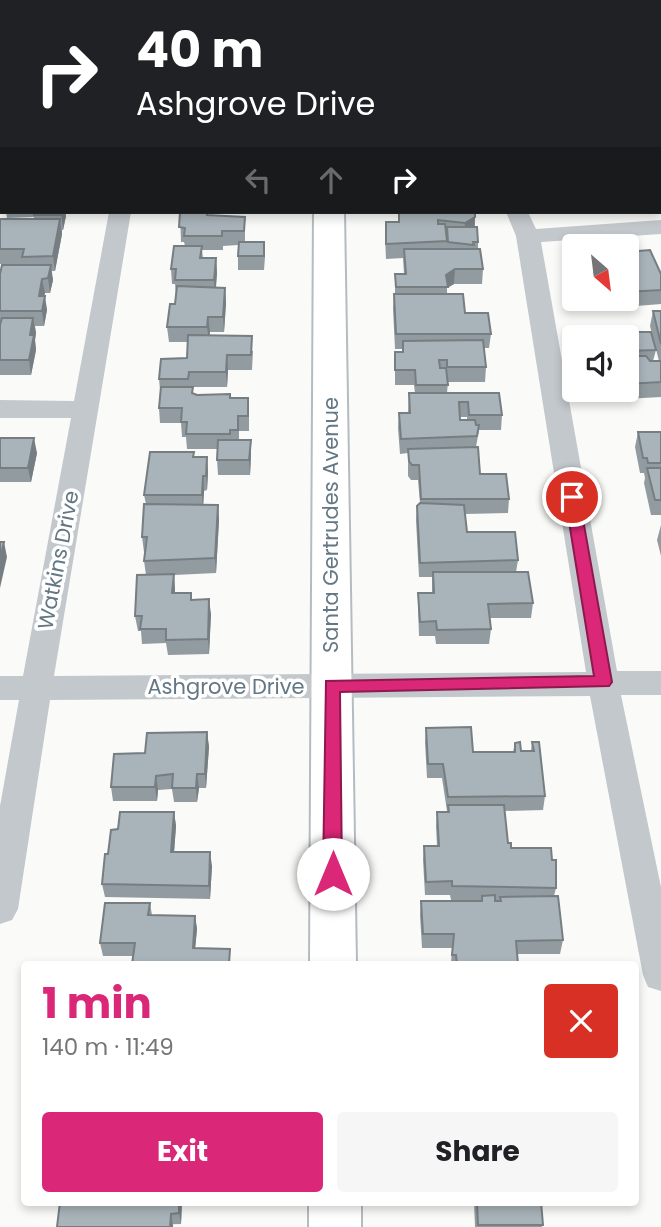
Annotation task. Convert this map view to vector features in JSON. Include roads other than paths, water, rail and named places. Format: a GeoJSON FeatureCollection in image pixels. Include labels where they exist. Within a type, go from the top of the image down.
{"type":"FeatureCollection","features":[{"type":"Feature","properties":{"kind":"main road","name":"Santa Gertrudes Avenue"},"geometry":{"type":"LineString","coordinates":[[328,214],[333,961]]}},
{"type":"Feature","properties":{"kind":"main road"},"geometry":{"type":"LineString","coordinates":[[335,1206],[335,1227]]}},
{"type":"Feature","properties":{"kind":"street","name":"Watkins Drive"},"geometry":{"type":"LineString","coordinates":[[0,909],[34,687],[87,410],[120,214]]}},
{"type":"Feature","properties":{"kind":"street"},"geometry":{"type":"LineString","coordinates":[[661,227],[523,224],[603,682],[661,975]]}},
{"type":"Feature","properties":{"kind":"street"},"geometry":{"type":"LineString","coordinates":[[0,409],[87,410]]}},
{"type":"Feature","properties":{"kind":"street","name":"Ashgrove Drive"},"geometry":{"type":"LineString","coordinates":[[0,688],[661,682]]}}]}
